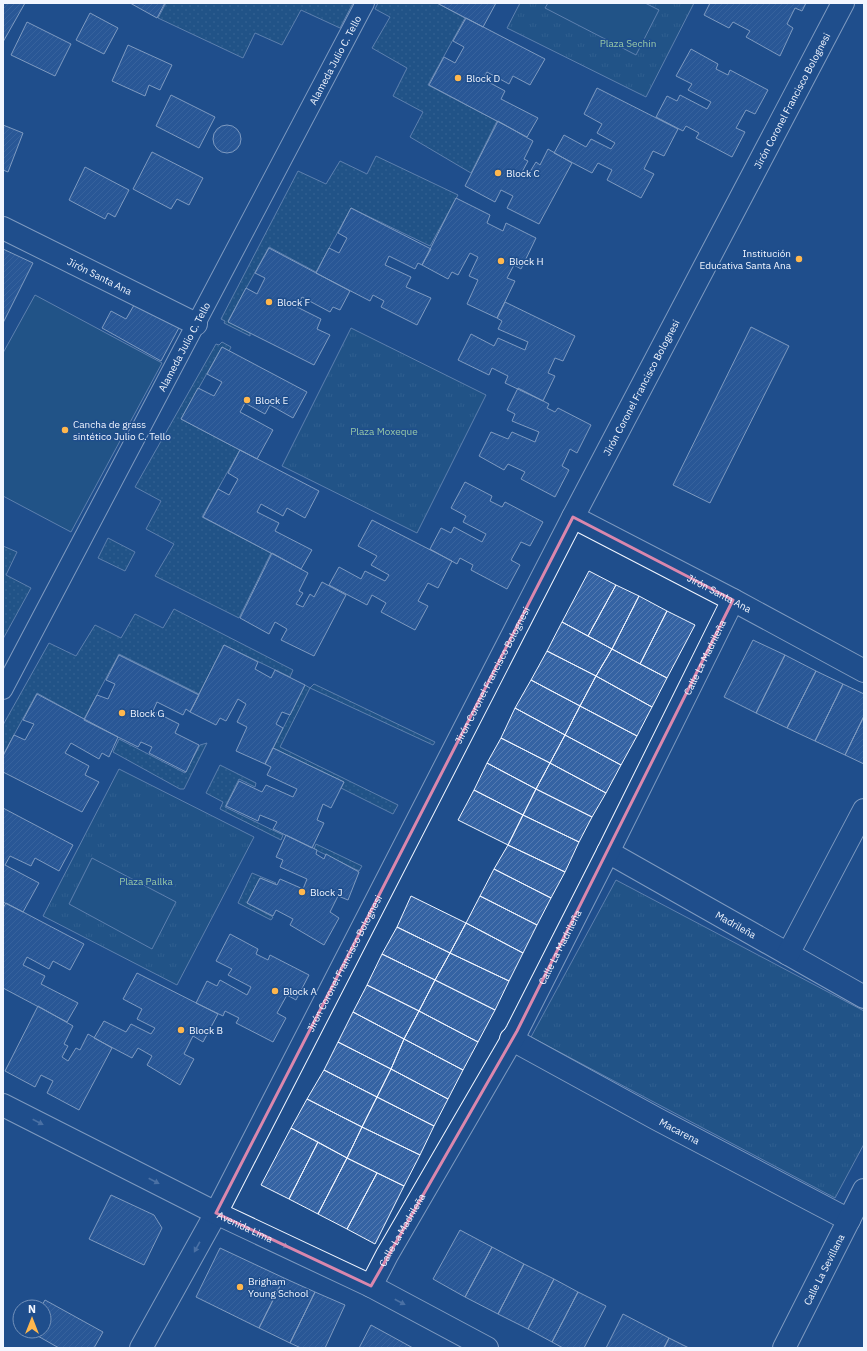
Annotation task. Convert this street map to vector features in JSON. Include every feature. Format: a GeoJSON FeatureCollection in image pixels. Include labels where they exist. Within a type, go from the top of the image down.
{"type":"FeatureCollection","features":[{"type":"Feature","properties":{"kind":"street","name":"Alameda Julio C. Tello"},"geometry":{"type":"LineString","coordinates":[[3,690],[365,3]]}},
{"type":"Feature","properties":{"kind":"street","name":"Jirón Coronel Francisco Bolognesi"},"geometry":{"type":"LineString","coordinates":[[141,1348],[216,1213],[573,517],[843,3]]}},
{"type":"Feature","properties":{"kind":"street","name":"Jirón Santa Ana"},"geometry":{"type":"LineString","coordinates":[[3,228],[196,324]]}},
{"type":"Feature","properties":{"kind":"street","name":"Jirón Santa Ana"},"geometry":{"type":"LineString","coordinates":[[573,517],[733,600],[864,671]]}},
{"type":"Feature","properties":{"kind":"street","name":"Calle La Madrileña"},"geometry":{"type":"LineString","coordinates":[[370,1286],[511,1039],[517,1031],[733,600]]}},
{"type":"Feature","properties":{"kind":"street"},"geometry":{"type":"LineString","coordinates":[[788,954],[864,810]]}},
{"type":"Feature","properties":{"kind":"street","name":"Madrileña"},"geometry":{"type":"LineString","coordinates":[[608,852],[864,997]]}},
{"type":"Feature","properties":{"kind":"street","name":"Macarena"},"geometry":{"type":"LineString","coordinates":[[511,1039],[657,1119],[849,1220]]}},
{"type":"Feature","properties":{"kind":"street","name":"Avenida Lima"},"geometry":{"type":"LineString","coordinates":[[3,1104],[216,1213],[370,1286],[487,1348]]}},
{"type":"Feature","properties":{"kind":"street","name":"Calle La Sevillana"},"geometry":{"type":"LineString","coordinates":[[784,1348],[864,1190]]}},
{"type":"Feature","properties":{"kind":"highlighted area"},"geometry":{"type":"Polygon","coordinates":[[[573,517],[733,600],[517,1031],[371,1286],[216,1213],[573,517]]]}},
{"type":"Feature","properties":{"kind":"green space"},"geometry":{"type":"Polygon","coordinates":[[[166,3],[353,3],[340,28],[301,10],[282,45],[255,33],[243,58],[158,18],[166,3]]]}},
{"type":"Feature","properties":{"kind":"green space"},"geometry":{"type":"Polygon","coordinates":[[[378,3],[437,3],[465,18],[428,85],[497,121],[471,173],[410,137],[423,112],[393,96],[407,68],[372,48],[390,17],[375,9],[378,3]]]}},
{"type":"Feature","properties":{"kind":"green space","name":"Plaza Sechin"},"geometry":{"type":"Polygon","coordinates":[[[520,3],[694,3],[646,97],[507,28],[520,3]]]}},
{"type":"Feature","properties":{"kind":"green space"},"geometry":{"type":"Polygon","coordinates":[[[548,3],[645,3],[659,10],[636,55],[545,8],[548,3]]]}},
{"type":"Feature","properties":{"kind":"green space"},"geometry":{"type":"Polygon","coordinates":[[[376,156],[458,195],[430,246],[351,208],[316,272],[269,247],[228,321],[250,333],[250,336],[224,323],[225,321],[221,319],[298,171],[326,184],[340,161],[367,174],[376,156]]]}},
{"type":"Feature","properties":{"kind":"green space","name":"Cancha de grass sintético Julio C. Tello"},"geometry":{"type":"Polygon","coordinates":[[[35,295],[162,363],[71,532],[3,496],[3,353],[35,295]]]}},
{"type":"Feature","properties":{"kind":"green space","name":"Plaza Moxeque"},"geometry":{"type":"Polygon","coordinates":[[[351,328],[486,395],[417,533],[282,466],[351,328]]]}},
{"type":"Feature","properties":{"kind":"green space"},"geometry":{"type":"Polygon","coordinates":[[[222,342],[231,347],[229,351],[222,347],[181,419],[240,450],[202,517],[271,553],[239,618],[155,576],[174,544],[146,529],[161,501],[135,487],[216,344],[219,345],[222,342]]]}},
{"type":"Feature","properties":{"kind":"green space"},"geometry":{"type":"Polygon","coordinates":[[[108,538],[135,552],[125,571],[98,558],[108,538]]]}},
{"type":"Feature","properties":{"kind":"green space"},"geometry":{"type":"Polygon","coordinates":[[[3,546],[17,552],[6,575],[31,588],[3,639],[3,546]]]}},
{"type":"Feature","properties":{"kind":"green space"},"geometry":{"type":"Polygon","coordinates":[[[174,609],[293,670],[290,677],[224,645],[199,694],[119,654],[84,719],[37,693],[3,755],[3,725],[49,643],[76,656],[95,625],[121,638],[135,614],[163,628],[174,609]]]}},
{"type":"Feature","properties":{"kind":"green space"},"geometry":{"type":"Polygon","coordinates":[[[314,684],[435,742],[433,745],[310,688],[314,684]]]}},
{"type":"Feature","properties":{"kind":"green space"},"geometry":{"type":"Polygon","coordinates":[[[305,685],[310,688],[280,747],[398,805],[393,814],[341,788],[344,782],[273,748],[305,685]]]}},
{"type":"Feature","properties":{"kind":"green space"},"geometry":{"type":"Polygon","coordinates":[[[119,739],[185,773],[200,745],[207,743],[184,789],[180,789],[113,752],[119,739]]]}},
{"type":"Feature","properties":{"kind":"green space"},"geometry":{"type":"Polygon","coordinates":[[[220,765],[256,783],[255,787],[239,779],[225,807],[283,835],[281,840],[220,809],[223,802],[206,793],[220,765]]]}},
{"type":"Feature","properties":{"kind":"green space","name":"Plaza Pallka"},"geometry":{"type":"Polygon","coordinates":[[[119,769],[254,837],[177,985],[43,916],[119,769]]]}},
{"type":"Feature","properties":{"kind":"green space"},"geometry":{"type":"Polygon","coordinates":[[[316,844],[362,866],[359,871],[314,849],[316,844]]]}},
{"type":"Feature","properties":{"kind":"green space"},"geometry":{"type":"Polygon","coordinates":[[[92,858],[176,902],[152,949],[69,904],[92,858]]]}},
{"type":"Feature","properties":{"kind":"green space"},"geometry":{"type":"Polygon","coordinates":[[[252,873],[276,883],[275,884],[260,878],[247,903],[273,917],[271,920],[238,903],[252,873]]]}},
{"type":"Feature","properties":{"kind":"green space"},"geometry":{"type":"Polygon","coordinates":[[[616,880],[864,1011],[864,1144],[835,1198],[531,1037],[616,880]]]}},
{"type":"Feature","properties":{"kind":"building"},"geometry":{"type":"Polygon","coordinates":[[[3,3],[25,3],[3,42],[3,3]]]}},
{"type":"Feature","properties":{"kind":"building"},"geometry":{"type":"Polygon","coordinates":[[[130,3],[165,3],[157,18],[130,3]]]}},
{"type":"Feature","properties":{"kind":"building"},"geometry":{"type":"Polygon","coordinates":[[[437,3],[496,3],[483,27],[437,3]]]}},
{"type":"Feature","properties":{"kind":"building"},"geometry":{"type":"Polygon","coordinates":[[[710,3],[806,3],[802,11],[795,8],[787,24],[793,28],[780,56],[746,37],[750,31],[733,22],[729,28],[704,15],[710,3]]]}},
{"type":"Feature","properties":{"kind":"building"},"geometry":{"type":"Polygon","coordinates":[[[90,13],[118,28],[104,54],[76,40],[90,13]]]}},
{"type":"Feature","properties":{"kind":"building","name":"Block D"},"geometry":{"type":"Polygon","coordinates":[[[466,18],[545,59],[530,85],[513,76],[509,84],[487,72],[483,79],[505,91],[501,99],[538,118],[527,137],[429,85],[444,57],[455,63],[464,47],[453,41],[466,18]]]}},
{"type":"Feature","properties":{"kind":"building"},"geometry":{"type":"Polygon","coordinates":[[[27,22],[71,44],[55,76],[11,55],[27,22]]]}},
{"type":"Feature","properties":{"kind":"building"},"geometry":{"type":"Polygon","coordinates":[[[128,45],[172,65],[160,90],[149,85],[145,96],[112,81],[128,45]]]}},
{"type":"Feature","properties":{"kind":"building"},"geometry":{"type":"Polygon","coordinates":[[[691,49],[718,64],[716,69],[728,75],[730,70],[768,90],[755,114],[746,110],[736,128],[745,132],[732,157],[696,138],[699,133],[686,126],[683,131],[656,117],[667,96],[677,101],[680,95],[707,109],[711,102],[688,90],[692,84],[676,76],[691,49]]]}},
{"type":"Feature","properties":{"kind":"building"},"geometry":{"type":"Polygon","coordinates":[[[597,88],[678,129],[664,156],[653,151],[644,169],[654,174],[641,198],[607,180],[612,170],[598,163],[592,173],[554,153],[564,135],[586,147],[591,139],[611,149],[615,143],[597,133],[602,124],[584,114],[597,88]]]}},
{"type":"Feature","properties":{"kind":"building"},"geometry":{"type":"Polygon","coordinates":[[[171,95],[215,117],[199,148],[156,126],[171,95]]]}},
{"type":"Feature","properties":{"kind":"building","name":"Block C"},"geometry":{"type":"Polygon","coordinates":[[[498,121],[533,141],[524,159],[528,161],[522,172],[528,175],[536,162],[540,165],[548,149],[572,163],[539,224],[507,208],[513,196],[501,190],[495,202],[465,186],[498,121]]]}},
{"type":"Feature","properties":{"kind":"building"},"geometry":{"type":"Polygon","coordinates":[[[3,125],[23,133],[8,172],[3,170],[3,125]]]}},
{"type":"Feature","properties":{"kind":"building"},"geometry":{"type":"Polygon","coordinates":[[[227,125],[237,129],[241,139],[237,149],[227,153],[217,149],[213,139],[217,129],[227,125]]]}},
{"type":"Feature","properties":{"kind":"building"},"geometry":{"type":"Polygon","coordinates":[[[152,152],[203,178],[189,205],[177,199],[171,209],[133,189],[152,152]]]}},
{"type":"Feature","properties":{"kind":"building"},"geometry":{"type":"Polygon","coordinates":[[[85,167],[129,190],[115,217],[108,213],[105,219],[69,200],[85,167]]]}},
{"type":"Feature","properties":{"kind":"building","name":"Block H"},"geometry":{"type":"Polygon","coordinates":[[[456,198],[490,215],[487,223],[503,231],[506,223],[536,238],[521,269],[514,265],[507,278],[515,281],[497,318],[467,304],[478,280],[469,276],[478,257],[470,253],[458,275],[452,272],[448,279],[422,265],[456,198]]]}},
{"type":"Feature","properties":{"kind":"building"},"geometry":{"type":"Polygon","coordinates":[[[351,208],[431,249],[422,265],[418,263],[415,269],[389,256],[385,265],[411,277],[406,287],[431,298],[417,325],[381,307],[384,301],[373,295],[370,301],[316,273],[329,248],[339,253],[347,238],[338,233],[351,208]]]}},
{"type":"Feature","properties":{"kind":"building","name":"Block F"},"geometry":{"type":"Polygon","coordinates":[[[269,248],[350,291],[340,310],[333,307],[330,312],[302,297],[297,307],[321,319],[317,329],[330,335],[314,365],[228,322],[246,288],[257,294],[265,278],[255,273],[269,248]]]}},
{"type":"Feature","properties":{"kind":"building"},"geometry":{"type":"Polygon","coordinates":[[[3,249],[33,263],[3,323],[3,249]]]}},
{"type":"Feature","properties":{"kind":"building"},"geometry":{"type":"Polygon","coordinates":[[[137,300],[181,324],[161,361],[102,328],[111,311],[126,319],[137,300]]]}},
{"type":"Feature","properties":{"kind":"building"},"geometry":{"type":"Polygon","coordinates":[[[505,302],[575,336],[563,361],[555,358],[548,373],[555,376],[543,401],[505,383],[508,376],[492,368],[489,375],[458,360],[471,334],[494,346],[498,338],[525,350],[528,342],[498,329],[502,321],[497,318],[505,302]]]}},
{"type":"Feature","properties":{"kind":"building"},"geometry":{"type":"Polygon","coordinates":[[[751,327],[789,346],[710,503],[673,485],[751,327]]]}},
{"type":"Feature","properties":{"kind":"building","name":"Block E"},"geometry":{"type":"Polygon","coordinates":[[[222,347],[307,392],[293,418],[270,405],[265,414],[245,403],[240,412],[273,430],[257,459],[181,419],[198,388],[214,396],[222,382],[207,374],[222,347]]]}},
{"type":"Feature","properties":{"kind":"building"},"geometry":{"type":"Polygon","coordinates":[[[518,388],[549,404],[547,408],[555,412],[558,408],[591,425],[577,453],[570,449],[562,466],[569,470],[555,497],[521,479],[525,472],[508,464],[504,470],[479,456],[491,432],[508,439],[512,432],[535,442],[539,432],[512,421],[515,414],[507,410],[518,388]]]}},
{"type":"Feature","properties":{"kind":"building"},"geometry":{"type":"Polygon","coordinates":[[[240,450],[319,491],[305,518],[287,508],[283,516],[261,504],[257,512],[279,523],[275,531],[312,550],[301,569],[203,517],[218,489],[229,495],[238,479],[228,473],[240,450]]]}},
{"type":"Feature","properties":{"kind":"building"},"geometry":{"type":"Polygon","coordinates":[[[465,482],[492,496],[490,501],[502,507],[505,502],[543,522],[530,546],[521,542],[511,560],[520,565],[507,589],[471,570],[473,565],[460,558],[457,564],[430,549],[441,528],[451,533],[454,527],[482,542],[486,534],[463,522],[466,516],[451,508],[465,482]]]}},
{"type":"Feature","properties":{"kind":"building"},"geometry":{"type":"Polygon","coordinates":[[[372,520],[452,561],[438,588],[428,583],[418,601],[428,606],[415,630],[381,612],[386,603],[372,595],[367,605],[329,585],[339,567],[361,579],[365,571],[385,581],[389,575],[371,565],[377,556],[358,546],[372,520]]]}},
{"type":"Feature","properties":{"kind":"building"},"geometry":{"type":"Polygon","coordinates":[[[272,553],[308,573],[299,591],[303,593],[296,604],[303,607],[310,594],[314,597],[322,582],[346,595],[314,656],[281,640],[287,629],[275,622],[269,634],[240,618],[272,553]]]}},
{"type":"Feature","properties":{"kind":"building"},"geometry":{"type":"Polygon","coordinates":[[[589,571],[616,585],[588,636],[562,622],[589,571]]]}},
{"type":"Feature","properties":{"kind":"building"},"geometry":{"type":"Polygon","coordinates":[[[616,585],[639,596],[612,649],[588,636],[616,585]]]}},
{"type":"Feature","properties":{"kind":"building"},"geometry":{"type":"Polygon","coordinates":[[[639,596],[667,611],[640,664],[612,649],[639,596]]]}},
{"type":"Feature","properties":{"kind":"building"},"geometry":{"type":"Polygon","coordinates":[[[667,611],[695,625],[667,678],[640,664],[667,611]]]}},
{"type":"Feature","properties":{"kind":"building"},"geometry":{"type":"Polygon","coordinates":[[[562,622],[612,649],[596,676],[547,651],[562,622]]]}},
{"type":"Feature","properties":{"kind":"building"},"geometry":{"type":"Polygon","coordinates":[[[753,640],[785,655],[756,713],[724,697],[753,640]]]}},
{"type":"Feature","properties":{"kind":"building"},"geometry":{"type":"Polygon","coordinates":[[[224,645],[258,662],[255,669],[271,678],[275,670],[305,685],[290,715],[282,712],[276,724],[283,728],[265,764],[236,751],[247,727],[237,722],[246,704],[238,699],[226,721],[220,718],[216,725],[190,712],[224,645]]]}},
{"type":"Feature","properties":{"kind":"building"},"geometry":{"type":"Polygon","coordinates":[[[612,649],[667,678],[652,707],[596,676],[612,649]]]}},
{"type":"Feature","properties":{"kind":"building"},"geometry":{"type":"Polygon","coordinates":[[[547,651],[596,676],[580,706],[531,680],[547,651]]]}},
{"type":"Feature","properties":{"kind":"building","name":"Block G"},"geometry":{"type":"Polygon","coordinates":[[[119,655],[199,695],[190,712],[186,709],[183,715],[157,702],[153,711],[179,724],[175,733],[199,745],[186,772],[149,753],[152,747],[141,742],[138,747],[84,720],[97,695],[108,699],[115,684],[106,680],[119,655]]]}},
{"type":"Feature","properties":{"kind":"building"},"geometry":{"type":"Polygon","coordinates":[[[785,655],[816,671],[787,728],[756,713],[785,655]]]}},
{"type":"Feature","properties":{"kind":"building"},"geometry":{"type":"Polygon","coordinates":[[[816,671],[843,684],[815,741],[787,728],[816,671]]]}},
{"type":"Feature","properties":{"kind":"building"},"geometry":{"type":"Polygon","coordinates":[[[596,676],[652,707],[637,736],[580,706],[596,676]]]}},
{"type":"Feature","properties":{"kind":"building"},"geometry":{"type":"Polygon","coordinates":[[[531,680],[580,706],[565,735],[515,708],[531,680]]]}},
{"type":"Feature","properties":{"kind":"building"},"geometry":{"type":"Polygon","coordinates":[[[843,684],[864,694],[864,716],[845,755],[815,741],[843,684]]]}},
{"type":"Feature","properties":{"kind":"building"},"geometry":{"type":"Polygon","coordinates":[[[37,694],[118,737],[109,757],[102,753],[99,759],[71,743],[65,753],[89,766],[85,775],[99,782],[82,812],[3,772],[3,756],[14,735],[25,740],[34,724],[23,720],[37,694]]]}},
{"type":"Feature","properties":{"kind":"building"},"geometry":{"type":"Polygon","coordinates":[[[580,706],[637,736],[621,765],[565,735],[580,706]]]}},
{"type":"Feature","properties":{"kind":"building"},"geometry":{"type":"Polygon","coordinates":[[[515,708],[565,735],[550,763],[501,738],[515,708]]]}},
{"type":"Feature","properties":{"kind":"building"},"geometry":{"type":"Polygon","coordinates":[[[864,716],[864,764],[845,755],[864,716]]]}},
{"type":"Feature","properties":{"kind":"building"},"geometry":{"type":"Polygon","coordinates":[[[565,735],[621,765],[606,793],[550,763],[565,735]]]}},
{"type":"Feature","properties":{"kind":"building"},"geometry":{"type":"Polygon","coordinates":[[[501,738],[550,763],[536,789],[487,763],[501,738]]]}},
{"type":"Feature","properties":{"kind":"building"},"geometry":{"type":"Polygon","coordinates":[[[273,748],[344,782],[331,808],[323,804],[317,820],[324,823],[312,848],[273,829],[277,822],[260,815],[258,821],[226,806],[239,781],[262,792],[266,785],[293,797],[297,789],[267,775],[271,767],[265,764],[273,748]]]}},
{"type":"Feature","properties":{"kind":"building"},"geometry":{"type":"Polygon","coordinates":[[[487,763],[536,789],[523,815],[474,790],[487,763]]]}},
{"type":"Feature","properties":{"kind":"building"},"geometry":{"type":"Polygon","coordinates":[[[550,763],[606,793],[592,817],[536,789],[550,763]]]}},
{"type":"Feature","properties":{"kind":"building"},"geometry":{"type":"Polygon","coordinates":[[[536,789],[592,817],[579,842],[523,815],[536,789]]]}},
{"type":"Feature","properties":{"kind":"building"},"geometry":{"type":"Polygon","coordinates":[[[474,790],[523,815],[508,845],[458,820],[474,790]]]}},
{"type":"Feature","properties":{"kind":"building"},"geometry":{"type":"Polygon","coordinates":[[[3,808],[73,845],[59,871],[35,858],[31,866],[10,856],[5,865],[39,883],[23,912],[3,902],[3,808]]]}},
{"type":"Feature","properties":{"kind":"building"},"geometry":{"type":"Polygon","coordinates":[[[523,815],[579,842],[565,872],[508,845],[523,815]]]}},
{"type":"Feature","properties":{"kind":"building","name":"Block J"},"geometry":{"type":"Polygon","coordinates":[[[286,835],[317,850],[316,854],[324,859],[326,854],[359,872],[348,900],[338,896],[330,912],[339,918],[324,945],[290,925],[293,919],[276,910],[273,916],[247,903],[260,878],[277,885],[280,879],[303,889],[307,879],[280,867],[283,860],[276,857],[286,835]]]}},
{"type":"Feature","properties":{"kind":"building"},"geometry":{"type":"Polygon","coordinates":[[[508,845],[565,872],[551,898],[494,869],[508,845]]]}},
{"type":"Feature","properties":{"kind":"building"},"geometry":{"type":"Polygon","coordinates":[[[494,869],[551,898],[537,925],[480,896],[494,869]]]}},
{"type":"Feature","properties":{"kind":"building"},"geometry":{"type":"Polygon","coordinates":[[[411,896],[466,923],[450,953],[397,927],[411,896]]]}},
{"type":"Feature","properties":{"kind":"building"},"geometry":{"type":"Polygon","coordinates":[[[480,896],[537,925],[523,953],[466,923],[480,896]]]}},
{"type":"Feature","properties":{"kind":"building"},"geometry":{"type":"Polygon","coordinates":[[[6,903],[84,944],[70,970],[53,961],[49,969],[27,957],[23,965],[45,976],[41,984],[78,1003],[67,1022],[3,988],[3,908],[6,903]]]}},
{"type":"Feature","properties":{"kind":"building"},"geometry":{"type":"Polygon","coordinates":[[[466,923],[523,953],[509,981],[450,953],[466,923]]]}},
{"type":"Feature","properties":{"kind":"building"},"geometry":{"type":"Polygon","coordinates":[[[397,927],[450,953],[435,980],[382,954],[397,927]]]}},
{"type":"Feature","properties":{"kind":"building","name":"Block A"},"geometry":{"type":"Polygon","coordinates":[[[230,934],[258,949],[256,954],[268,960],[270,955],[309,975],[296,1000],[287,995],[277,1013],[286,1018],[273,1042],[236,1023],[239,1018],[225,1011],[223,1016],[196,1003],[207,981],[217,986],[220,980],[247,995],[251,987],[228,975],[232,969],[216,961],[230,934]]]}},
{"type":"Feature","properties":{"kind":"building"},"geometry":{"type":"Polygon","coordinates":[[[450,953],[509,981],[495,1010],[435,980],[450,953]]]}},
{"type":"Feature","properties":{"kind":"building"},"geometry":{"type":"Polygon","coordinates":[[[382,954],[435,980],[419,1011],[367,985],[382,954]]]}},
{"type":"Feature","properties":{"kind":"building","name":"Block B"},"geometry":{"type":"Polygon","coordinates":[[[137,973],[218,1014],[203,1042],[193,1036],[184,1054],[194,1059],[180,1085],[147,1065],[152,1056],[138,1048],[132,1058],[94,1038],[104,1021],[126,1032],[131,1024],[151,1034],[155,1028],[137,1019],[142,1009],[123,999],[137,973]]]}},
{"type":"Feature","properties":{"kind":"building"},"geometry":{"type":"Polygon","coordinates":[[[435,980],[495,1010],[478,1042],[419,1011],[435,980]]]}},
{"type":"Feature","properties":{"kind":"building"},"geometry":{"type":"Polygon","coordinates":[[[367,985],[419,1011],[404,1039],[353,1012],[367,985]]]}},
{"type":"Feature","properties":{"kind":"building"},"geometry":{"type":"Polygon","coordinates":[[[38,1006],[73,1026],[64,1044],[68,1046],[62,1057],[68,1061],[76,1048],[80,1050],[88,1034],[112,1048],[79,1110],[47,1093],[53,1081],[41,1075],[35,1087],[5,1071],[38,1006]]]}},
{"type":"Feature","properties":{"kind":"building"},"geometry":{"type":"Polygon","coordinates":[[[419,1011],[478,1042],[463,1070],[404,1039],[419,1011]]]}},
{"type":"Feature","properties":{"kind":"building"},"geometry":{"type":"Polygon","coordinates":[[[353,1012],[404,1039],[391,1069],[338,1042],[353,1012]]]}},
{"type":"Feature","properties":{"kind":"building"},"geometry":{"type":"Polygon","coordinates":[[[404,1039],[463,1070],[448,1099],[391,1069],[404,1039]]]}},
{"type":"Feature","properties":{"kind":"building"},"geometry":{"type":"Polygon","coordinates":[[[338,1042],[391,1069],[377,1097],[324,1070],[338,1042]]]}},
{"type":"Feature","properties":{"kind":"building"},"geometry":{"type":"Polygon","coordinates":[[[391,1069],[448,1099],[434,1126],[377,1097],[391,1069]]]}},
{"type":"Feature","properties":{"kind":"building"},"geometry":{"type":"Polygon","coordinates":[[[324,1070],[377,1097],[362,1127],[307,1099],[324,1070]]]}},
{"type":"Feature","properties":{"kind":"building"},"geometry":{"type":"Polygon","coordinates":[[[377,1097],[434,1126],[420,1155],[362,1127],[377,1097]]]}},
{"type":"Feature","properties":{"kind":"building"},"geometry":{"type":"Polygon","coordinates":[[[307,1099],[362,1127],[347,1158],[291,1128],[307,1099]]]}},
{"type":"Feature","properties":{"kind":"building"},"geometry":{"type":"Polygon","coordinates":[[[362,1127],[420,1155],[404,1186],[347,1158],[362,1127]]]}},
{"type":"Feature","properties":{"kind":"building"},"geometry":{"type":"Polygon","coordinates":[[[291,1128],[318,1142],[289,1199],[261,1185],[291,1128]]]}},
{"type":"Feature","properties":{"kind":"building"},"geometry":{"type":"Polygon","coordinates":[[[318,1142],[347,1158],[318,1214],[289,1199],[318,1142]]]}},
{"type":"Feature","properties":{"kind":"building"},"geometry":{"type":"Polygon","coordinates":[[[347,1158],[377,1173],[347,1229],[318,1214],[347,1158]]]}},
{"type":"Feature","properties":{"kind":"building"},"geometry":{"type":"Polygon","coordinates":[[[377,1173],[404,1186],[375,1244],[347,1229],[377,1173]]]}},
{"type":"Feature","properties":{"kind":"building"},"geometry":{"type":"Polygon","coordinates":[[[111,1195],[154,1215],[162,1228],[144,1265],[89,1239],[111,1195]]]}},
{"type":"Feature","properties":{"kind":"building"},"geometry":{"type":"Polygon","coordinates":[[[460,1230],[492,1247],[465,1297],[433,1279],[460,1230]]]}},
{"type":"Feature","properties":{"kind":"building"},"geometry":{"type":"Polygon","coordinates":[[[492,1247],[524,1264],[498,1314],[465,1297],[492,1247]]]}},
{"type":"Feature","properties":{"kind":"building","name":"Brigham Young School"},"geometry":{"type":"Polygon","coordinates":[[[220,1248],[284,1278],[259,1328],[196,1297],[220,1248]]]}},
{"type":"Feature","properties":{"kind":"building"},"geometry":{"type":"Polygon","coordinates":[[[524,1264],[554,1279],[528,1329],[498,1314],[524,1264]]]}},
{"type":"Feature","properties":{"kind":"building"},"geometry":{"type":"Polygon","coordinates":[[[284,1278],[315,1292],[290,1343],[259,1328],[284,1278]]]}},
{"type":"Feature","properties":{"kind":"building"},"geometry":{"type":"Polygon","coordinates":[[[554,1279],[578,1292],[552,1342],[528,1329],[554,1279]]]}},
{"type":"Feature","properties":{"kind":"building"},"geometry":{"type":"Polygon","coordinates":[[[315,1292],[345,1305],[325,1348],[301,1348],[290,1343],[315,1292]]]}},
{"type":"Feature","properties":{"kind":"building"},"geometry":{"type":"Polygon","coordinates":[[[578,1292],[606,1306],[584,1348],[563,1348],[552,1342],[578,1292]]]}},
{"type":"Feature","properties":{"kind":"building"},"geometry":{"type":"Polygon","coordinates":[[[52,1304],[103,1332],[94,1348],[59,1348],[43,1339],[52,1339],[52,1304]]]}},
{"type":"Feature","properties":{"kind":"building"},"geometry":{"type":"Polygon","coordinates":[[[623,1314],[669,1338],[664,1348],[606,1348],[623,1314]]]}},
{"type":"Feature","properties":{"kind":"building"},"geometry":{"type":"Polygon","coordinates":[[[371,1325],[413,1348],[359,1348],[371,1325]]]}},
{"type":"Feature","properties":{"kind":"building"},"geometry":{"type":"Polygon","coordinates":[[[669,1338],[689,1348],[664,1348],[669,1338]]]}},
{"type":"Feature","properties":{"kind":"place","name":"Block D"},"geometry":{"type":"Point","coordinates":[458,78]}},
{"type":"Feature","properties":{"kind":"place","name":"Block C"},"geometry":{"type":"Point","coordinates":[498,173]}},
{"type":"Feature","properties":{"kind":"place","name":"Institución Educativa Santa Ana"},"geometry":{"type":"Point","coordinates":[799,259]}},
{"type":"Feature","properties":{"kind":"place","name":"Block H"},"geometry":{"type":"Point","coordinates":[501,261]}},
{"type":"Feature","properties":{"kind":"place","name":"Block F"},"geometry":{"type":"Point","coordinates":[269,302]}},
{"type":"Feature","properties":{"kind":"place","name":"Block E"},"geometry":{"type":"Point","coordinates":[247,400]}},
{"type":"Feature","properties":{"kind":"place","name":"Cancha de grass sintético Julio C. Tello"},"geometry":{"type":"Point","coordinates":[65,430]}},
{"type":"Feature","properties":{"kind":"place","name":"Block G"},"geometry":{"type":"Point","coordinates":[122,713]}},
{"type":"Feature","properties":{"kind":"place","name":"Block J"},"geometry":{"type":"Point","coordinates":[302,892]}},
{"type":"Feature","properties":{"kind":"place","name":"Block A"},"geometry":{"type":"Point","coordinates":[275,991]}},
{"type":"Feature","properties":{"kind":"place","name":"Block B"},"geometry":{"type":"Point","coordinates":[181,1030]}},
{"type":"Feature","properties":{"kind":"place","name":"Brigham Young School"},"geometry":{"type":"Point","coordinates":[240,1287]}}]}
